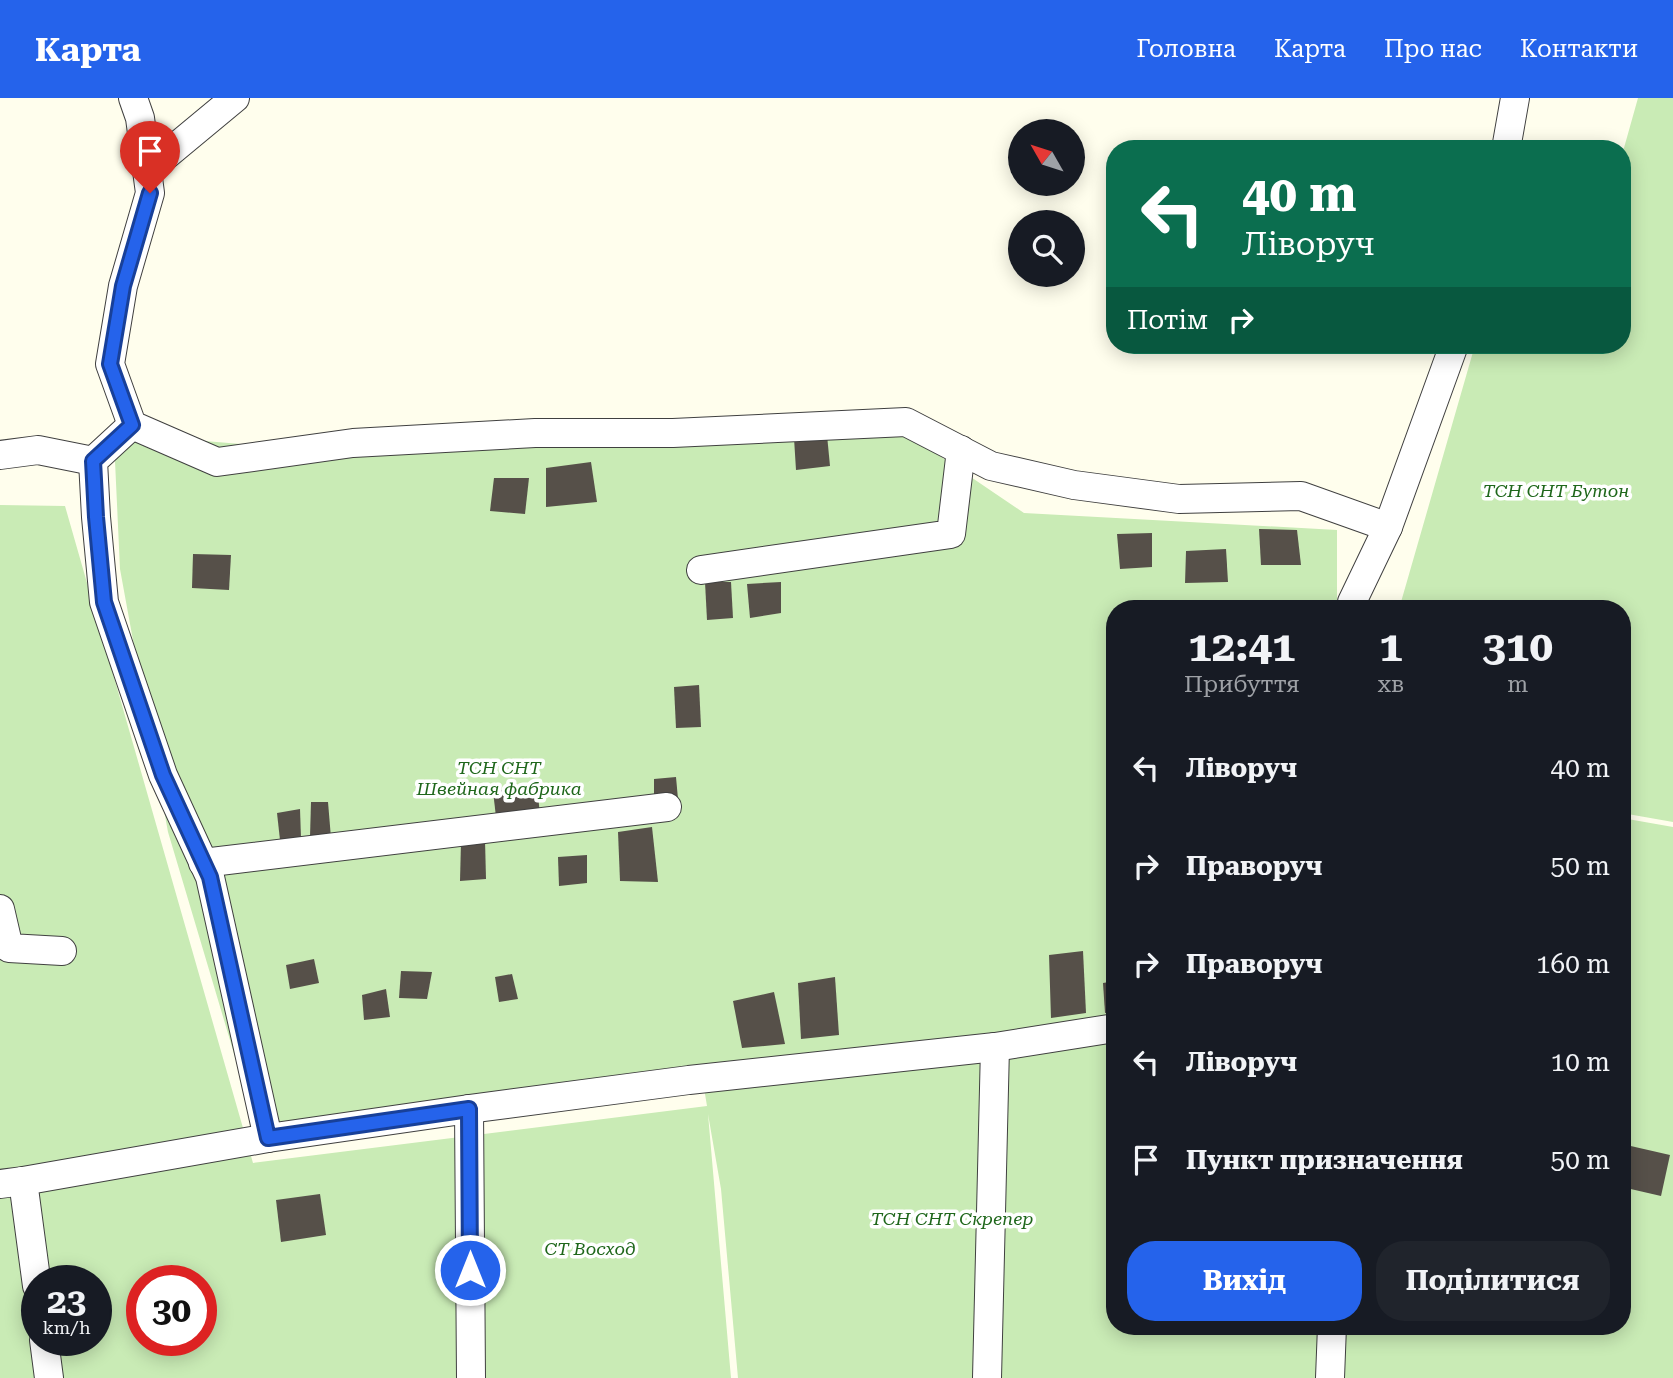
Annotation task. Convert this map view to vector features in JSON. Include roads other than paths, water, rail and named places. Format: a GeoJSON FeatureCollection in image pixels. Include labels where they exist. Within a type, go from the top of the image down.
{"type":"FeatureCollection","features":[{"type":"Feature","properties":{"kind":"street"},"geometry":{"type":"LineString","coordinates":[[133,98],[140,118],[150,193],[123,286],[110,364],[132,425],[217,462],[353,443],[470,436],[673,433],[906,422],[991,466],[1074,485],[1179,499],[1301,496],[1388,527]]}},
{"type":"Feature","properties":{"kind":"street"},"geometry":{"type":"LineString","coordinates":[[147,171],[235,98]]}},
{"type":"Feature","properties":{"kind":"street"},"geometry":{"type":"LineString","coordinates":[[1508,140],[1515,98]]}},
{"type":"Feature","properties":{"kind":"street"},"geometry":{"type":"LineString","coordinates":[[1352,600],[1388,527],[1451,354]]}},
{"type":"Feature","properties":{"kind":"street"},"geometry":{"type":"LineString","coordinates":[[93,461],[132,425]]}},
{"type":"Feature","properties":{"kind":"street"},"geometry":{"type":"LineString","coordinates":[[0,455],[38,450],[93,461]]}},
{"type":"Feature","properties":{"kind":"street"},"geometry":{"type":"LineString","coordinates":[[701,570],[951,534],[961,450]]}},
{"type":"Feature","properties":{"kind":"street"},"geometry":{"type":"LineString","coordinates":[[93,461],[104,602],[163,775],[210,877],[268,1138]]}},
{"type":"Feature","properties":{"kind":"street"},"geometry":{"type":"LineString","coordinates":[[203,863],[667,807]]}},
{"type":"Feature","properties":{"kind":"street"},"geometry":{"type":"LineString","coordinates":[[0,909],[9,948],[62,951]]}},
{"type":"Feature","properties":{"kind":"street"},"geometry":{"type":"LineString","coordinates":[[32,1265],[11,1182],[268,1138],[469,1109],[689,1080],[995,1047],[1106,1029]]}},
{"type":"Feature","properties":{"kind":"street"},"geometry":{"type":"LineString","coordinates":[[986,1378],[995,1047]]}},
{"type":"Feature","properties":{"kind":"street"},"geometry":{"type":"LineString","coordinates":[[469,1109],[471,1378]]}},
{"type":"Feature","properties":{"kind":"street"},"geometry":{"type":"LineString","coordinates":[[1330,1378],[1332,1335]]}},
{"type":"Feature","properties":{"kind":"street"},"geometry":{"type":"LineString","coordinates":[[46,1356],[49,1378]]}},
{"type":"Feature","properties":{"kind":"park label","name":"ТСН СНТ Бутон"},"geometry":{"type":"Point","coordinates":[1556,491]}},
{"type":"Feature","properties":{"kind":"park label","name":"ТСН СНТ Швейная фабрика"},"geometry":{"type":"Point","coordinates":[499,778]}},
{"type":"Feature","properties":{"kind":"park label","name":"ТСН СНТ Скрепер"},"geometry":{"type":"Point","coordinates":[952,1219]}},
{"type":"Feature","properties":{"kind":"park label","name":"СТ Восход"},"geometry":{"type":"Point","coordinates":[590,1249]}}]}
